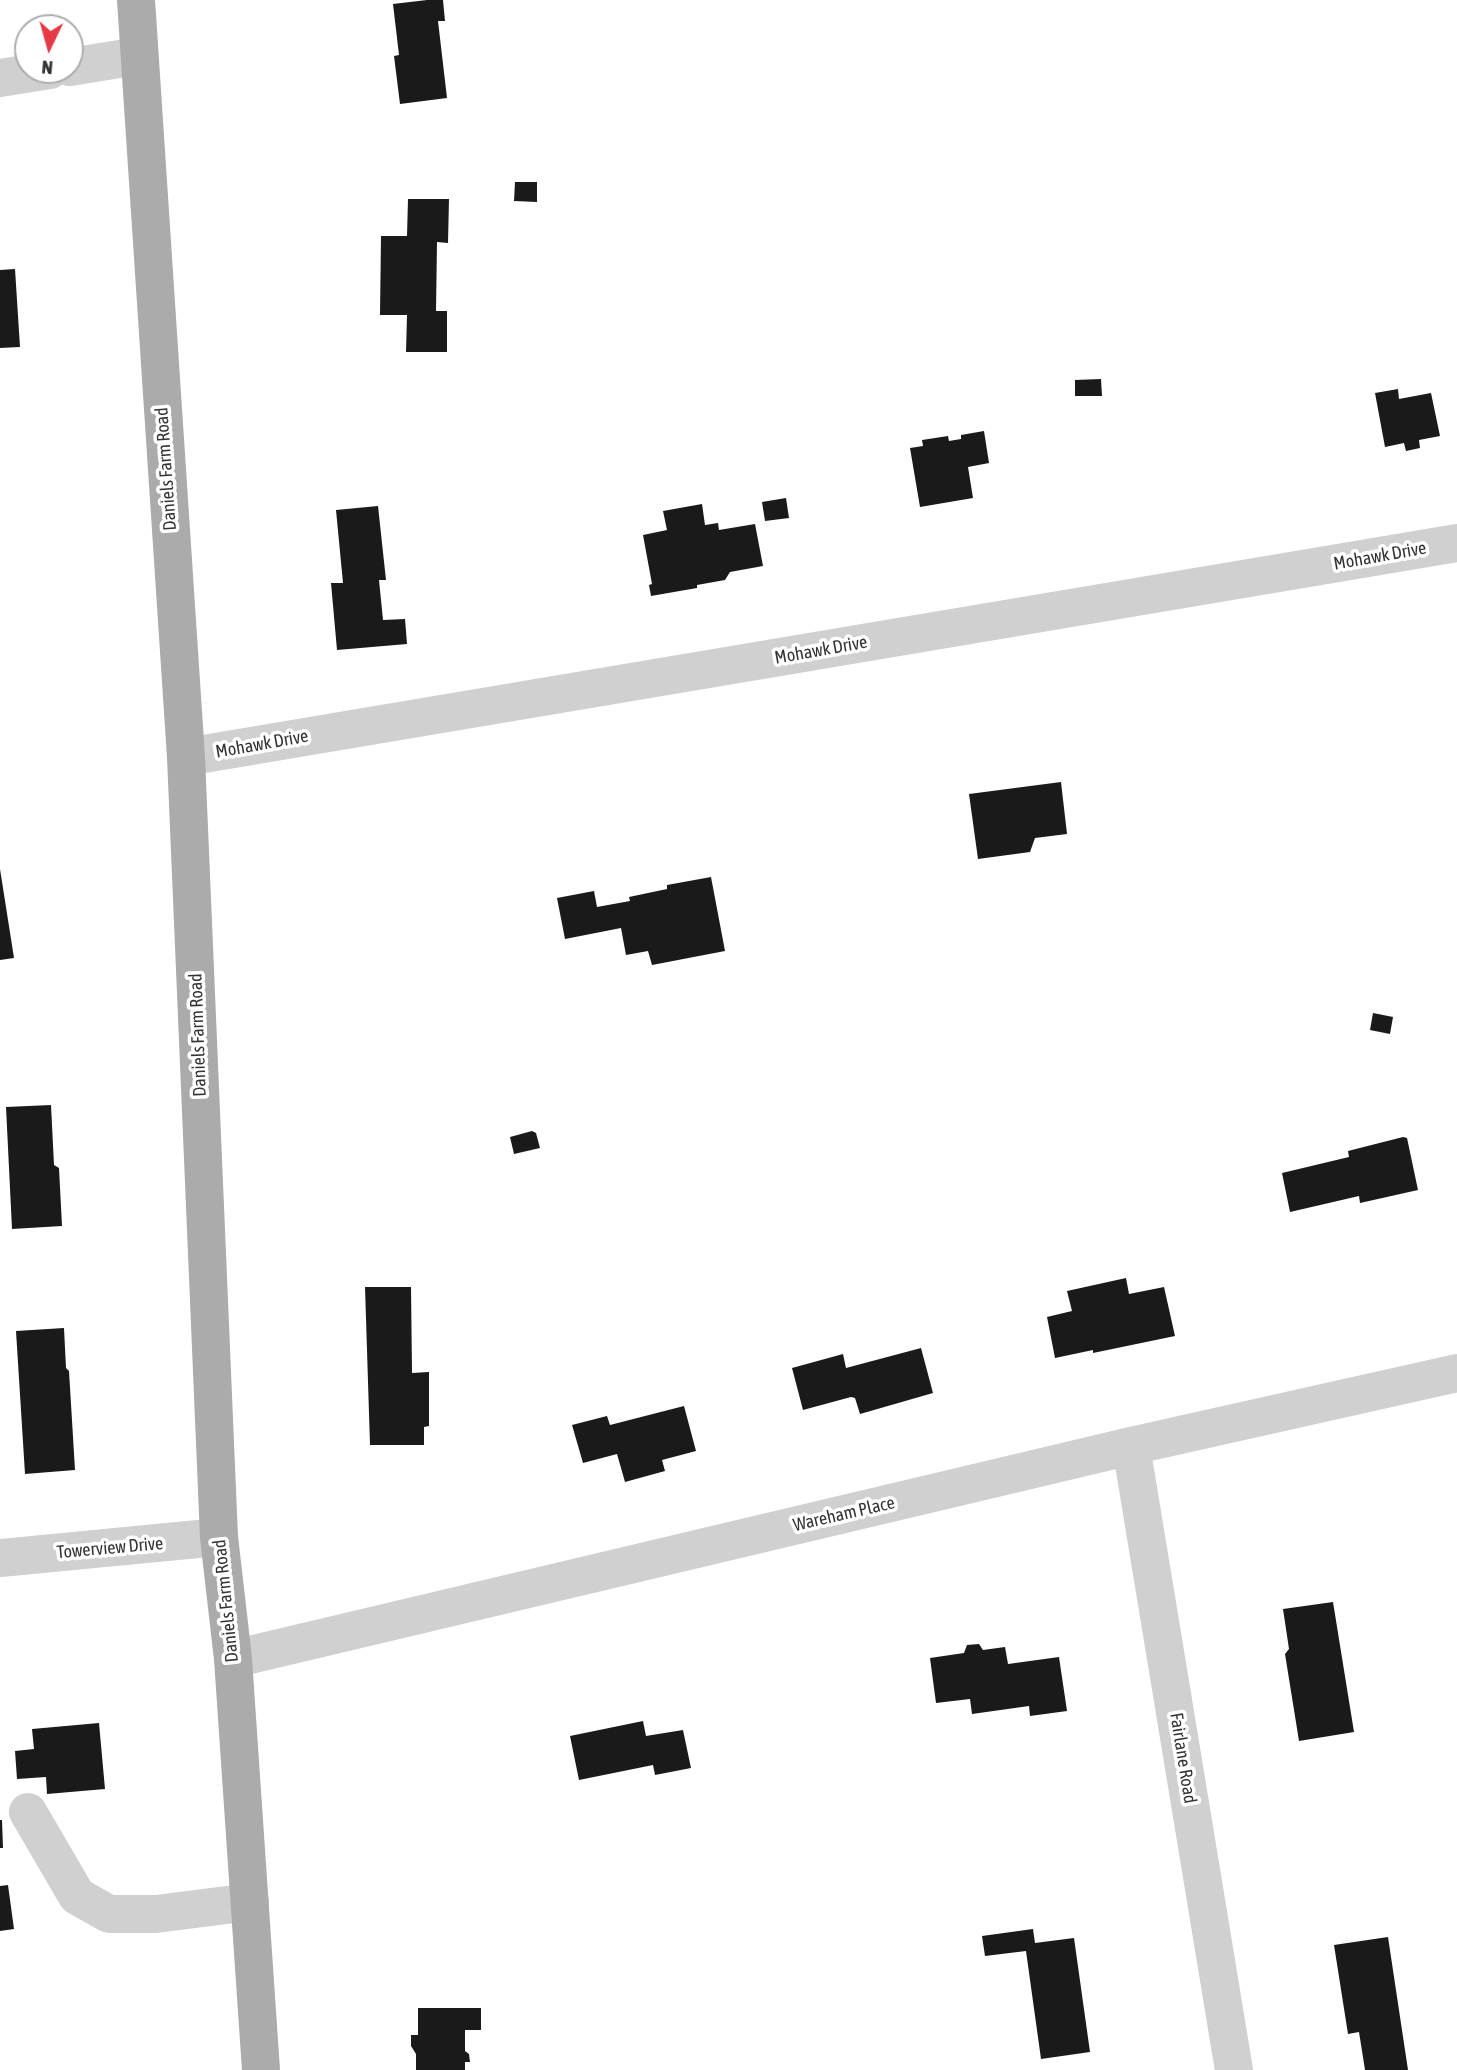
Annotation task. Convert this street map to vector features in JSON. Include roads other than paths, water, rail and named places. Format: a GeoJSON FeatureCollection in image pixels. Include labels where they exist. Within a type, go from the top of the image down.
{"type":"FeatureCollection","features":[{"type":"Feature","properties":{"kind":"main road","name":"Daniels Farm Road"},"geometry":{"type":"LineString","coordinates":[[136,0],[186,757],[219,1537],[233,1659],[261,2070]]}},
{"type":"Feature","properties":{"kind":"street"},"geometry":{"type":"LineString","coordinates":[[84,65],[138,57]]}},
{"type":"Feature","properties":{"kind":"street","name":"Mohawk Drive"},"geometry":{"type":"LineString","coordinates":[[186,757],[1457,543]]}},
{"type":"Feature","properties":{"kind":"street","name":"Wareham Place"},"geometry":{"type":"LineString","coordinates":[[233,1659],[1131,1446],[1457,1373]]}},
{"type":"Feature","properties":{"kind":"street","name":"Fairlane Road"},"geometry":{"type":"LineString","coordinates":[[1131,1446],[1234,2070]]}},
{"type":"Feature","properties":{"kind":"street","name":"Towerview Drive"},"geometry":{"type":"LineString","coordinates":[[0,1558],[219,1537]]}},
{"type":"Feature","properties":{"kind":"street"},"geometry":{"type":"LineString","coordinates":[[28,1812],[77,1896],[109,1914],[156,1914],[250,1902]]}}]}
